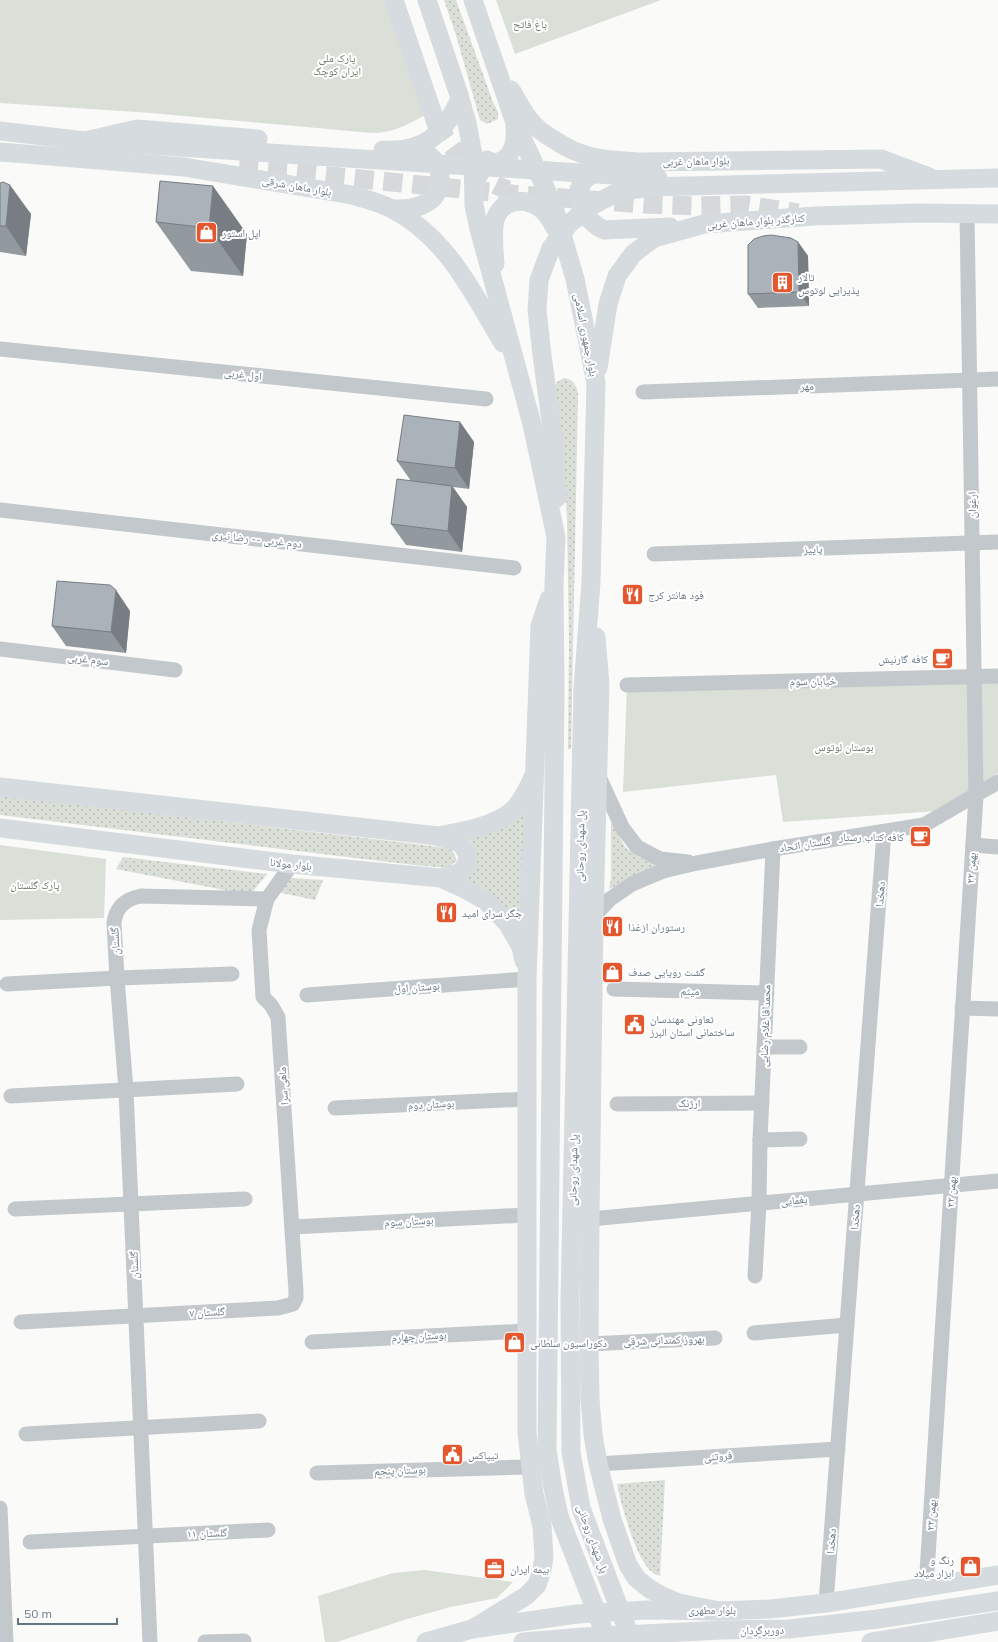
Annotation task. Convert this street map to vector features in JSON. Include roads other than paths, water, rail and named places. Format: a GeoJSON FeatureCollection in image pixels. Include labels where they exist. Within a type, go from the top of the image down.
{"type":"FeatureCollection","features":[{"type":"Feature","properties":{"kind":"main road"},"geometry":{"type":"LineString","coordinates":[[394,0],[436,124]]}},
{"type":"Feature","properties":{"kind":"main road"},"geometry":{"type":"LineString","coordinates":[[427,0],[467,123],[476,146],[484,158],[491,162],[500,162],[509,157],[515,142],[514,123]]}},
{"type":"Feature","properties":{"kind":"main road","name":"بلوار جمهوری اسلامی"},"geometry":{"type":"LineString","coordinates":[[473,0],[514,123],[544,185],[556,214],[575,279],[596,383],[591,582],[583,688]]}},
{"type":"Feature","properties":{"kind":"main road","name":"بلوار ماهان غربی"},"geometry":{"type":"LineString","coordinates":[[495,65],[530,120],[550,138],[580,154],[604,160],[641,162],[881,159],[935,180]]}},
{"type":"Feature","properties":{"kind":"main road"},"geometry":{"type":"LineString","coordinates":[[395,150],[422,146],[435,137],[447,124],[460,99]]}},
{"type":"Feature","properties":{"kind":"main road"},"geometry":{"type":"LineString","coordinates":[[467,123],[473,155],[474,205],[480,236],[532,424],[556,537]]}},
{"type":"Feature","properties":{"kind":"main road"},"geometry":{"type":"LineString","coordinates":[[85,141],[137,129],[416,151],[427,154],[434,160],[440,172],[440,183],[436,195],[427,203],[415,208],[393,209]]}},
{"type":"Feature","properties":{"kind":"main road"},"geometry":{"type":"LineString","coordinates":[[0,131],[85,141],[744,184]]}},
{"type":"Feature","properties":{"kind":"main road","name":"بلوار ماهان شرقی"},"geometry":{"type":"LineString","coordinates":[[0,152],[184,167],[352,195],[376,202],[393,209],[428,234],[443,248],[455,263],[515,363]]}},
{"type":"Feature","properties":{"kind":"main road"},"geometry":{"type":"LineString","coordinates":[[641,162],[608,168],[590,176],[582,182],[580,202],[587,218],[594,226],[604,230],[619,230],[704,224]]}},
{"type":"Feature","properties":{"kind":"main road","name":"بلوار ماهان غربی"},"geometry":{"type":"LineString","coordinates":[[744,184],[998,178]]}},
{"type":"Feature","properties":{"kind":"main road"},"geometry":{"type":"LineString","coordinates":[[608,1642],[559,1516],[553,1488],[548,1450],[555,690],[554,585],[557,489],[554,443],[537,310],[539,280],[551,248],[569,224],[589,207],[618,192],[649,187],[744,184]]}},
{"type":"Feature","properties":{"kind":"main road"},"geometry":{"type":"LineString","coordinates":[[495,287],[495,220],[501,207],[514,201],[529,202],[541,208],[550,217],[575,279]]}},
{"type":"Feature","properties":{"kind":"main road","name":"کنارگذر بلوار ماهان غربی"},"geometry":{"type":"LineString","coordinates":[[596,383],[608,304],[617,276],[634,254],[654,238],[704,224],[815,216],[967,213],[998,214]]}},
{"type":"Feature","properties":{"kind":"main road"},"geometry":{"type":"LineString","coordinates":[[591,582],[600,685],[594,916],[590,1219],[589,1344],[593,1435],[598,1464],[612,1519],[628,1564],[637,1579],[656,1593],[679,1603],[719,1610]]}},
{"type":"Feature","properties":{"kind":"main road"},"geometry":{"type":"LineString","coordinates":[[472,1629],[526,1596],[537,1585],[542,1570],[544,1557],[542,1526],[534,1494],[527,1433],[526,1215],[528,979],[540,626],[554,585]]}},
{"type":"Feature","properties":{"kind":"main road","name":"پل شهدای روحانی"},"geometry":{"type":"LineString","coordinates":[[583,688],[570,1302],[571,1452],[581,1508],[632,1642]]}},
{"type":"Feature","properties":{"kind":"main road"},"geometry":{"type":"LineString","coordinates":[[438,836],[474,830],[504,817],[514,809],[526,794],[536,771]]}},
{"type":"Feature","properties":{"kind":"main road"},"geometry":{"type":"LineString","coordinates":[[0,787],[438,836],[461,843],[466,853],[468,862],[461,872],[441,878]]}},
{"type":"Feature","properties":{"kind":"main road","name":"بلوار مولانا"},"geometry":{"type":"LineString","coordinates":[[0,828],[292,864],[441,878],[486,901],[508,924],[521,947],[528,979]]}},
{"type":"Feature","properties":{"kind":"main road"},"geometry":{"type":"LineString","coordinates":[[542,1526],[568,1571],[577,1577],[586,1578],[598,1576],[608,1572],[614,1563],[616,1551],[612,1519]]}},
{"type":"Feature","properties":{"kind":"main road","name":"بلوار مطهری"},"geometry":{"type":"LineString","coordinates":[[426,1642],[472,1629],[577,1614],[647,1610],[770,1609],[826,1603],[998,1576]]}},
{"type":"Feature","properties":{"kind":"main road","name":"دوربرگردان"},"geometry":{"type":"LineString","coordinates":[[523,1642],[584,1636],[722,1630],[789,1629],[878,1619],[998,1600]]}},
{"type":"Feature","properties":{"kind":"main road"},"geometry":{"type":"LineString","coordinates":[[871,1642],[998,1621]]}},
{"type":"Feature","properties":{"kind":"street","name":"ارغوان"},"geometry":{"type":"LineString","coordinates":[[967,213],[976,796]]}},
{"type":"Feature","properties":{"kind":"street","name":"اول غربی"},"geometry":{"type":"LineString","coordinates":[[0,348],[486,399]]}},
{"type":"Feature","properties":{"kind":"street","name":"مهر"},"geometry":{"type":"LineString","coordinates":[[643,392],[998,379]]}},
{"type":"Feature","properties":{"kind":"street","name":"دوم غربی -- رضا نیری"},"geometry":{"type":"LineString","coordinates":[[0,510],[514,568]]}},
{"type":"Feature","properties":{"kind":"street","name":"پاییز"},"geometry":{"type":"LineString","coordinates":[[654,554],[998,542]]}},
{"type":"Feature","properties":{"kind":"street","name":"سوم غربی"},"geometry":{"type":"LineString","coordinates":[[0,648],[175,670]]}},
{"type":"Feature","properties":{"kind":"street","name":"خیابان سوم"},"geometry":{"type":"LineString","coordinates":[[627,685],[998,676]]}},
{"type":"Feature","properties":{"kind":"street"},"geometry":{"type":"LineString","coordinates":[[598,776],[622,827],[636,847],[660,859],[697,863]]}},
{"type":"Feature","properties":{"kind":"street","name":"گلستان اتحاد"},"geometry":{"type":"LineString","coordinates":[[697,863],[773,849],[924,825],[998,782]]}},
{"type":"Feature","properties":{"kind":"street","name":"۲۲ بهمن"},"geometry":{"type":"LineString","coordinates":[[926,1588],[976,796]]}},
{"type":"Feature","properties":{"kind":"street","name":"دهخدا"},"geometry":{"type":"LineString","coordinates":[[826,1603],[884,832]]}},
{"type":"Feature","properties":{"kind":"street"},"geometry":{"type":"LineString","coordinates":[[972,845],[998,847]]}},
{"type":"Feature","properties":{"kind":"street","name":"محمداقا غلام رضایی"},"geometry":{"type":"LineString","coordinates":[[755,1276],[773,849]]}},
{"type":"Feature","properties":{"kind":"street"},"geometry":{"type":"LineString","coordinates":[[594,916],[610,899],[632,884],[663,871],[697,863]]}},
{"type":"Feature","properties":{"kind":"street","name":"ماهی سرا"},"geometry":{"type":"LineString","coordinates":[[278,1308],[293,1304],[296,1298],[278,1017],[271,1005],[263,997],[259,930],[267,899],[292,864]]}},
{"type":"Feature","properties":{"kind":"street","name":"گلستان"},"geometry":{"type":"LineString","coordinates":[[150,1642],[126,1090],[116,978],[115,915],[119,907],[134,898],[141,896],[267,899]]}},
{"type":"Feature","properties":{"kind":"street"},"geometry":{"type":"LineString","coordinates":[[7,984],[232,974]]}},
{"type":"Feature","properties":{"kind":"street","name":"بوستان اول"},"geometry":{"type":"LineString","coordinates":[[307,995],[528,979]]}},
{"type":"Feature","properties":{"kind":"street","name":"میثم"},"geometry":{"type":"LineString","coordinates":[[614,989],[767,993]]}},
{"type":"Feature","properties":{"kind":"street"},"geometry":{"type":"LineString","coordinates":[[962,1008],[998,1009]]}},
{"type":"Feature","properties":{"kind":"street"},"geometry":{"type":"LineString","coordinates":[[764,1047],[800,1047]]}},
{"type":"Feature","properties":{"kind":"street"},"geometry":{"type":"LineString","coordinates":[[11,1096],[237,1084]]}},
{"type":"Feature","properties":{"kind":"street","name":"بوستان دوم"},"geometry":{"type":"LineString","coordinates":[[335,1108],[527,1099]]}},
{"type":"Feature","properties":{"kind":"street","name":"ارژنک"},"geometry":{"type":"LineString","coordinates":[[617,1104],[762,1103]]}},
{"type":"Feature","properties":{"kind":"street"},"geometry":{"type":"LineString","coordinates":[[760,1140],[800,1139]]}},
{"type":"Feature","properties":{"kind":"street","name":"یغمایی"},"geometry":{"type":"LineString","coordinates":[[590,1219],[998,1182]]}},
{"type":"Feature","properties":{"kind":"street"},"geometry":{"type":"LineString","coordinates":[[15,1209],[245,1199]]}},
{"type":"Feature","properties":{"kind":"street","name":"بوستان سوم"},"geometry":{"type":"LineString","coordinates":[[292,1228],[526,1215]]}},
{"type":"Feature","properties":{"kind":"street","name":"گلستان ۷"},"geometry":{"type":"LineString","coordinates":[[21,1322],[278,1308]]}},
{"type":"Feature","properties":{"kind":"street"},"geometry":{"type":"LineString","coordinates":[[754,1334],[847,1325]]}},
{"type":"Feature","properties":{"kind":"street","name":"بوستان چهارم"},"geometry":{"type":"LineString","coordinates":[[312,1342],[526,1331]]}},
{"type":"Feature","properties":{"kind":"street","name":"بهروز کمندانی شرقی"},"geometry":{"type":"LineString","coordinates":[[589,1344],[715,1338]]}},
{"type":"Feature","properties":{"kind":"street"},"geometry":{"type":"LineString","coordinates":[[26,1434],[259,1421]]}},
{"type":"Feature","properties":{"kind":"street","name":"فروتنی"},"geometry":{"type":"LineString","coordinates":[[598,1464],[838,1448]]}},
{"type":"Feature","properties":{"kind":"street","name":"بوستان پنجم"},"geometry":{"type":"LineString","coordinates":[[317,1473],[530,1467]]}},
{"type":"Feature","properties":{"kind":"street"},"geometry":{"type":"LineString","coordinates":[[0,1508],[6,1642]]}},
{"type":"Feature","properties":{"kind":"street","name":"گلستان ۱۱"},"geometry":{"type":"LineString","coordinates":[[30,1542],[268,1530]]}},
{"type":"Feature","properties":{"kind":"street"},"geometry":{"type":"LineString","coordinates":[[205,1642],[244,1641]]}},
{"type":"Feature","properties":{"kind":"tunnel"},"geometry":{"type":"LineString","coordinates":[[436,123],[450,145],[466,163],[485,178],[508,190]]}},
{"type":"Feature","properties":{"kind":"tunnel"},"geometry":{"type":"LineString","coordinates":[[239,169],[290,172],[522,195],[645,204],[695,206],[745,205],[798,213]]}},
{"type":"Feature","properties":{"kind":"place","name":"اپل استور"},"geometry":{"type":"Point","coordinates":[207,233]}},
{"type":"Feature","properties":{"kind":"place","name":"تالار پذیرایی لوتوس"},"geometry":{"type":"Point","coordinates":[783,283]}},
{"type":"Feature","properties":{"kind":"place","name":"فود هانتر کرج"},"geometry":{"type":"Point","coordinates":[632,595]}},
{"type":"Feature","properties":{"kind":"place","name":"کافه گارنیش"},"geometry":{"type":"Point","coordinates":[943,659]}},
{"type":"Feature","properties":{"kind":"place","name":"کافه کتاب رستار"},"geometry":{"type":"Point","coordinates":[920,837]}},
{"type":"Feature","properties":{"kind":"place","name":"جگر سرای امید"},"geometry":{"type":"Point","coordinates":[446,913]}},
{"type":"Feature","properties":{"kind":"place","name":"رستوران ازغذا"},"geometry":{"type":"Point","coordinates":[612,927]}},
{"type":"Feature","properties":{"kind":"place","name":"گشت رویایی صدف"},"geometry":{"type":"Point","coordinates":[612,972]}},
{"type":"Feature","properties":{"kind":"place","name":"تعاونی مهندسان ساختمانی استان البرز"},"geometry":{"type":"Point","coordinates":[634,1025]}},
{"type":"Feature","properties":{"kind":"place","name":"دکوراسیون سلطانی"},"geometry":{"type":"Point","coordinates":[515,1343]}},
{"type":"Feature","properties":{"kind":"place","name":"تیپاکس"},"geometry":{"type":"Point","coordinates":[452,1455]}},
{"type":"Feature","properties":{"kind":"place","name":"رنگ و ابزار میلاد"},"geometry":{"type":"Point","coordinates":[970,1566]}},
{"type":"Feature","properties":{"kind":"place","name":"بیمه ایران"},"geometry":{"type":"Point","coordinates":[494,1569]}},
{"type":"Feature","properties":{"kind":"park label","name":"باغ فاتح"},"geometry":{"type":"Point","coordinates":[530,24]}},
{"type":"Feature","properties":{"kind":"park label","name":"پارک ملی ایران کوچک"},"geometry":{"type":"Point","coordinates":[337,64]}},
{"type":"Feature","properties":{"kind":"park label","name":"بوستان لوتوس"},"geometry":{"type":"Point","coordinates":[844,747]}},
{"type":"Feature","properties":{"kind":"park label","name":"پارک گلستان"},"geometry":{"type":"Point","coordinates":[35,885]}}]}
